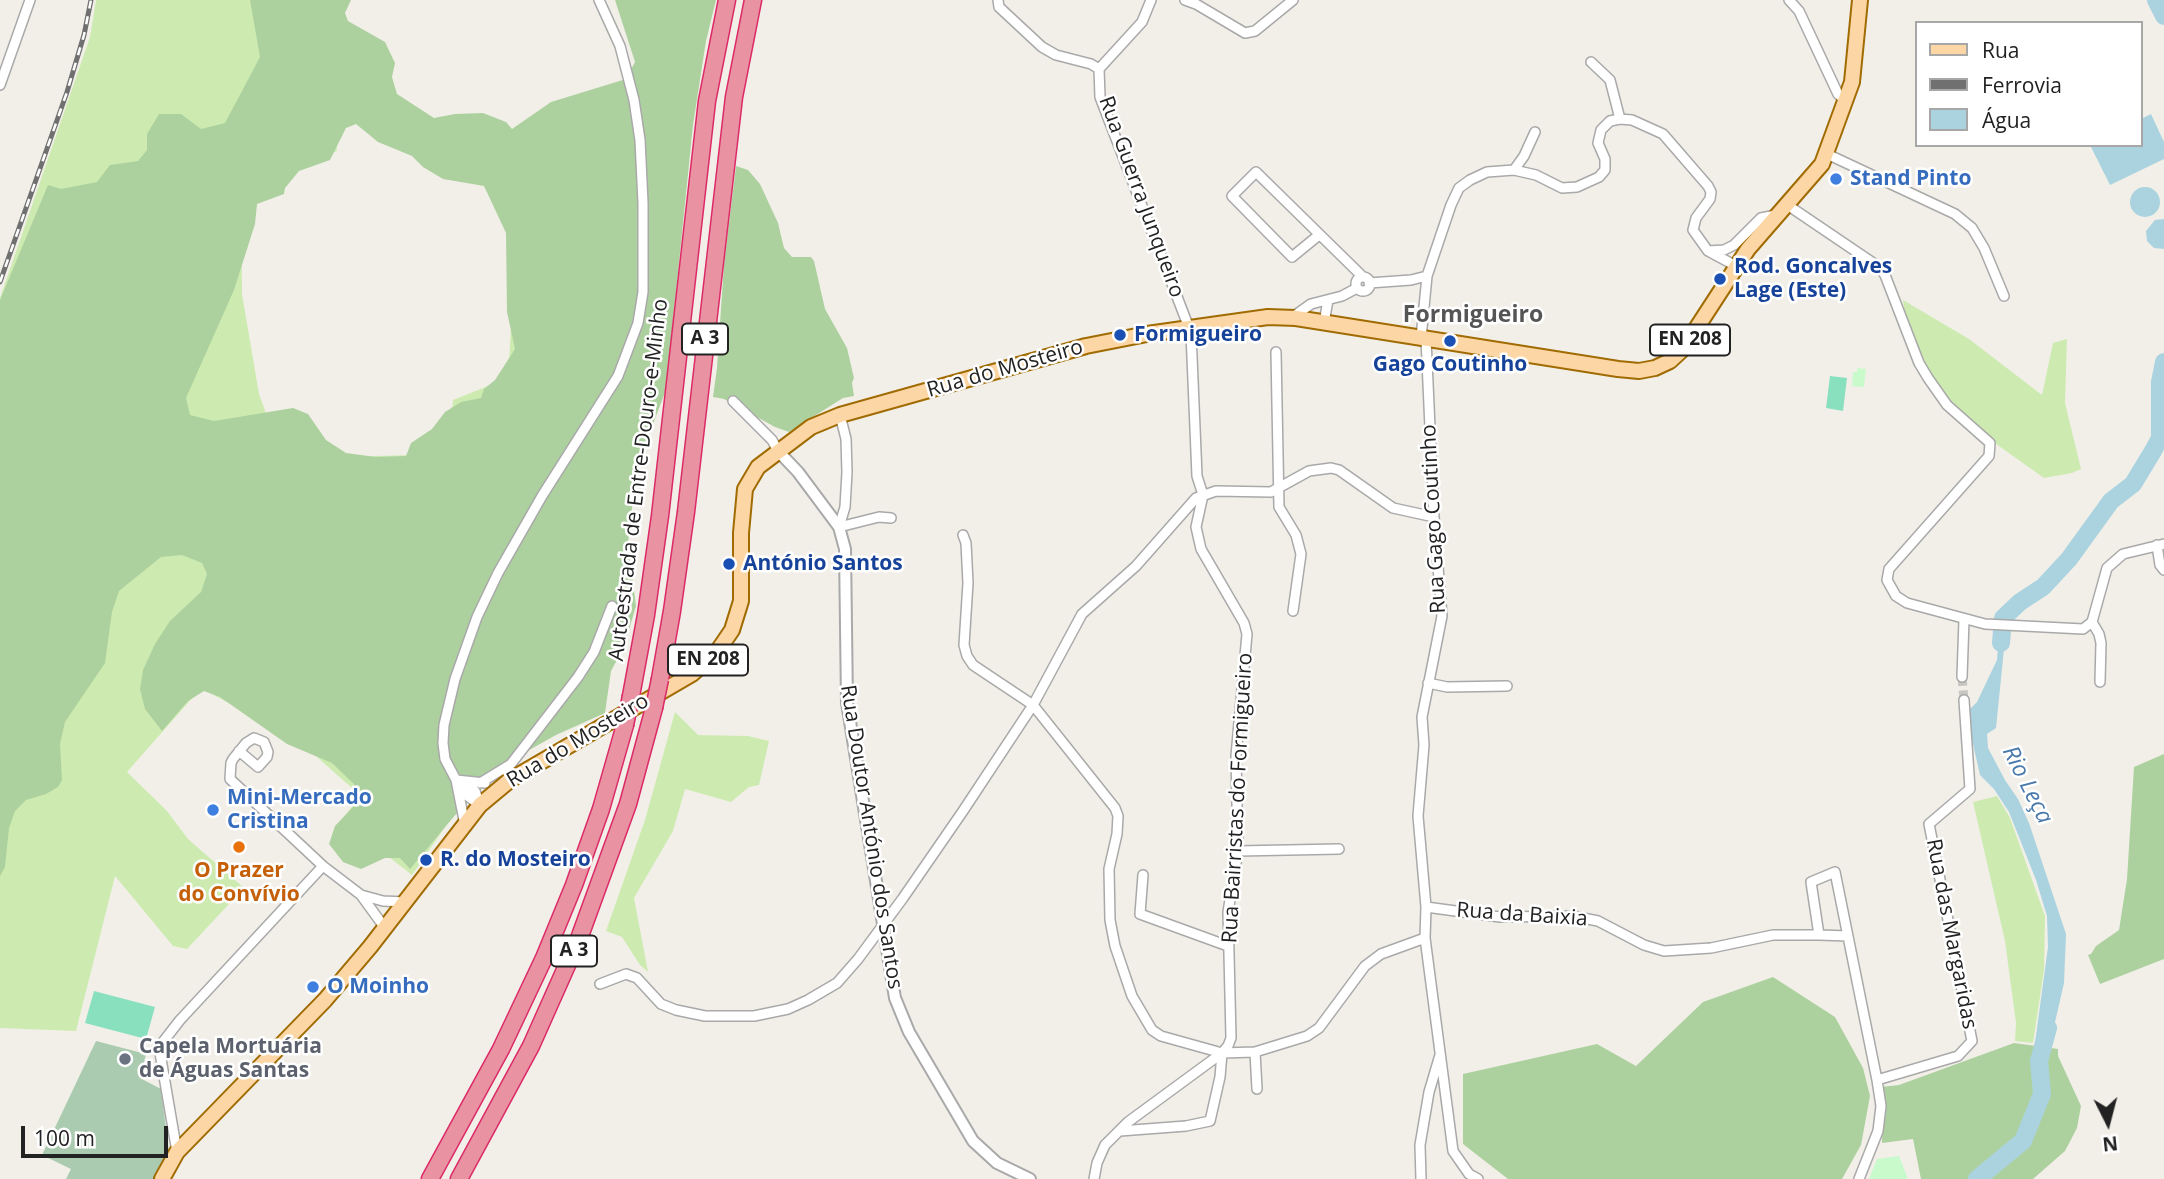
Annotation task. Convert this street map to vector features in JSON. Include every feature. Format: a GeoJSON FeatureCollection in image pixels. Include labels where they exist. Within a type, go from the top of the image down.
{"type":"FeatureCollection","features":[{"type":"Feature","properties":{"kind":"highway","name":"Autoestrada de Entre-Douro-e-Minho"},"geometry":{"type":"LineString","coordinates":[[430,1179],[501,1049],[544,958],[601,809],[625,725],[646,615],[660,516],[707,101],[727,0]]}},
{"type":"Feature","properties":{"kind":"highway","name":"A 3"},"geometry":{"type":"LineString","coordinates":[[458,1179],[524,1058],[580,936],[628,804],[654,708],[672,611],[686,512],[734,97],[752,0]]}},
{"type":"Feature","properties":{"kind":"main road","name":"EN 208"},"geometry":{"type":"LineString","coordinates":[[1318,321],[1618,369],[1639,371],[1670,361],[1700,326],[1755,239],[1822,164],[1846,101],[1854,68],[1860,0]]}},
{"type":"Feature","properties":{"kind":"main road","name":"Rua do Mosteiro"},"geometry":{"type":"LineString","coordinates":[[162,1179],[177,1152],[326,1000],[480,805],[510,780],[692,674],[717,652],[732,630],[741,601],[741,533],[745,489],[758,467],[778,451],[811,427],[840,415],[1086,346],[1188,327],[1268,317],[1318,321]]}},
{"type":"Feature","properties":{"kind":"street"},"geometry":{"type":"LineString","coordinates":[[0,85],[30,0]]}},
{"type":"Feature","properties":{"kind":"street"},"geometry":{"type":"LineString","coordinates":[[465,825],[457,785],[445,759],[444,725],[455,679],[477,617],[498,573],[618,376],[638,323],[643,292],[640,140],[634,100],[620,46],[599,0]]}},
{"type":"Feature","properties":{"kind":"street"},"geometry":{"type":"LineString","coordinates":[[998,0],[999,7],[1042,47],[1056,55],[1091,64],[1099,69]]}},
{"type":"Feature","properties":{"kind":"street","name":"Rua Guerra Junqueiro"},"geometry":{"type":"LineString","coordinates":[[1151,0],[1142,22],[1099,69],[1100,97],[1188,327]]}},
{"type":"Feature","properties":{"kind":"street"},"geometry":{"type":"LineString","coordinates":[[1185,0],[1245,33],[1255,31],[1293,0]]}},
{"type":"Feature","properties":{"kind":"street"},"geometry":{"type":"LineString","coordinates":[[1789,0],[1799,12],[1838,94],[1846,101]]}},
{"type":"Feature","properties":{"kind":"street"},"geometry":{"type":"LineString","coordinates":[[1591,62],[1610,80],[1620,119]]}},
{"type":"Feature","properties":{"kind":"street"},"geometry":{"type":"LineString","coordinates":[[1535,132],[1514,170],[1536,175],[1568,188],[1592,180],[1605,170],[1606,164],[1598,143],[1601,130],[1610,121],[1620,119],[1647,125],[1663,134],[1711,192],[1710,200],[1696,218],[1693,230],[1698,240],[1709,251],[1736,266]]}},
{"type":"Feature","properties":{"kind":"street"},"geometry":{"type":"LineString","coordinates":[[1827,154],[1955,214],[1972,228],[1984,248],[2004,296]]}},
{"type":"Feature","properties":{"kind":"street","name":"Rua Gago Coutinho"},"geometry":{"type":"LineString","coordinates":[[1478,1179],[1469,1174],[1453,1151],[1425,937],[1426,907],[1418,816],[1424,745],[1422,717],[1442,616],[1424,339],[1427,276],[1451,205],[1460,188],[1487,172],[1514,170]]}},
{"type":"Feature","properties":{"kind":"street"},"geometry":{"type":"LineString","coordinates":[[1319,235],[1292,257],[1232,196],[1256,172],[1366,280]]}},
{"type":"Feature","properties":{"kind":"street"},"geometry":{"type":"LineString","coordinates":[[1786,204],[1879,267],[1885,275],[1919,363],[1947,405],[1990,443],[1989,456],[1887,574],[1889,586],[1896,596],[1907,603],[1985,624],[2083,629],[2092,622],[2107,568],[2123,554],[2160,544],[2160,565],[2164,570]]}},
{"type":"Feature","properties":{"kind":"street"},"geometry":{"type":"LineString","coordinates":[[1709,251],[1724,250],[1734,245],[1761,218],[1776,215]]}},
{"type":"Feature","properties":{"kind":"street"},"geometry":{"type":"LineString","coordinates":[[1296,318],[1297,314],[1311,304],[1342,296],[1357,288],[1356,282],[1411,280],[1427,276]]}},
{"type":"Feature","properties":{"kind":"street"},"geometry":{"type":"LineString","coordinates":[[1318,321],[1328,300]]}},
{"type":"Feature","properties":{"kind":"street","name":"Rua Bairristas do Formigueiro"},"geometry":{"type":"LineString","coordinates":[[1119,1130],[1186,1126],[1210,1121],[1220,1077],[1222,1053],[1231,1038],[1228,912],[1238,851],[1236,756],[1247,634],[1244,623],[1201,549],[1196,527],[1203,495],[1197,475],[1191,333],[1188,327]]}},
{"type":"Feature","properties":{"kind":"street"},"geometry":{"type":"LineString","coordinates":[[1276,352],[1279,507],[1296,535],[1301,554],[1293,611]]}},
{"type":"Feature","properties":{"kind":"street","name":"Rua Doutor António dos Santos"},"geometry":{"type":"LineString","coordinates":[[733,401],[772,440],[778,451],[798,472],[839,527],[845,549],[847,704],[895,998],[909,1032],[973,1140],[997,1163],[1030,1179]]}},
{"type":"Feature","properties":{"kind":"street"},"geometry":{"type":"LineString","coordinates":[[839,527],[845,507],[847,472],[846,439],[840,415]]}},
{"type":"Feature","properties":{"kind":"street"},"geometry":{"type":"LineString","coordinates":[[600,984],[626,974],[638,978],[661,1004],[705,1016],[754,1016],[788,1009],[837,983],[858,959],[963,811],[1033,705],[1082,614],[1136,566],[1173,527],[1191,502],[1203,495],[1216,491],[1264,493],[1279,489],[1309,471],[1331,468],[1348,476],[1393,508],[1434,517]]}},
{"type":"Feature","properties":{"kind":"street"},"geometry":{"type":"LineString","coordinates":[[839,527],[879,517],[891,518]]}},
{"type":"Feature","properties":{"kind":"street"},"geometry":{"type":"LineString","coordinates":[[962,536],[966,543],[967,556],[964,645],[967,656],[973,665],[1033,705],[1115,808],[1118,816],[1117,834],[1109,869],[1108,898],[1115,946],[1132,996],[1152,1030],[1161,1036],[1222,1053],[1255,1052],[1307,1036],[1319,1028],[1365,966],[1381,954],[1425,937]]}},
{"type":"Feature","properties":{"kind":"street"},"geometry":{"type":"LineString","coordinates":[[480,783],[510,764],[578,677],[594,652],[612,606]]}},
{"type":"Feature","properties":{"kind":"street"},"geometry":{"type":"LineString","coordinates":[[1962,677],[1964,620]]}},
{"type":"Feature","properties":{"kind":"street"},"geometry":{"type":"LineString","coordinates":[[2092,622],[2101,643],[2100,682]]}},
{"type":"Feature","properties":{"kind":"street"},"geometry":{"type":"LineString","coordinates":[[1428,682],[1447,687],[1507,686]]}},
{"type":"Feature","properties":{"kind":"street","name":"Rua das Margaridas"},"geometry":{"type":"LineString","coordinates":[[1877,1080],[1958,1056],[1972,1041],[1930,824],[1970,789],[1964,700]]}},
{"type":"Feature","properties":{"kind":"street"},"geometry":{"type":"LineString","coordinates":[[239,751],[231,763],[230,779],[323,866],[361,895],[385,928]]}},
{"type":"Feature","properties":{"kind":"street"},"geometry":{"type":"LineString","coordinates":[[457,785],[510,780]]}},
{"type":"Feature","properties":{"kind":"street"},"geometry":{"type":"LineString","coordinates":[[457,785],[475,791],[480,805]]}},
{"type":"Feature","properties":{"kind":"street"},"geometry":{"type":"LineString","coordinates":[[1238,851],[1339,849]]}},
{"type":"Feature","properties":{"kind":"street"},"geometry":{"type":"LineString","coordinates":[[177,1152],[158,1051],[167,1034],[323,866]]}},
{"type":"Feature","properties":{"kind":"street"},"geometry":{"type":"LineString","coordinates":[[1819,935],[1811,882],[1835,872],[1881,1107],[1878,1131],[1859,1179]]}},
{"type":"Feature","properties":{"kind":"street"},"geometry":{"type":"LineString","coordinates":[[1143,875],[1140,914],[1228,946]]}},
{"type":"Feature","properties":{"kind":"street"},"geometry":{"type":"LineString","coordinates":[[361,895],[383,901],[405,901]]}},
{"type":"Feature","properties":{"kind":"street","name":"Rua da Baixia"},"geometry":{"type":"LineString","coordinates":[[1426,907],[1500,917],[1573,916],[1598,921],[1644,945],[1664,951],[1712,948],[1773,935],[1848,936]]}},
{"type":"Feature","properties":{"kind":"street"},"geometry":{"type":"LineString","coordinates":[[1421,1179],[1420,1145],[1429,1092],[1441,1050]]}},
{"type":"Feature","properties":{"kind":"street"},"geometry":{"type":"LineString","coordinates":[[1255,1052],[1257,1089]]}},
{"type":"Feature","properties":{"kind":"street"},"geometry":{"type":"LineString","coordinates":[[1094,1179],[1105,1145],[1119,1130],[1222,1053]]}},
{"type":"Feature","properties":{"kind":"green space"},"geometry":{"type":"Polygon","coordinates":[[[96,0],[343,0],[323,30],[337,151],[241,188],[242,294],[259,394],[282,458],[419,455],[451,426],[453,400],[508,378],[519,194],[624,159],[452,817],[412,875],[341,820],[361,796],[300,742],[201,688],[127,772],[167,811],[188,839],[244,888],[187,949],[173,946],[115,876],[76,1031],[0,1028],[0,298],[90,37],[96,0]]]}},
{"type":"Feature","properties":{"kind":"green space"},"geometry":{"type":"Polygon","coordinates":[[[250,0],[351,0],[345,13],[348,21],[385,42],[395,63],[392,77],[397,94],[434,118],[483,113],[506,122],[512,129],[551,102],[626,79],[635,62],[615,0],[716,0],[706,41],[693,125],[666,390],[640,458],[632,508],[628,544],[636,606],[624,647],[611,671],[605,713],[556,735],[492,771],[410,869],[400,858],[385,858],[361,869],[343,862],[329,844],[335,826],[355,805],[354,784],[332,763],[287,744],[220,697],[204,691],[188,701],[162,731],[145,709],[140,689],[143,670],[170,621],[201,592],[207,574],[202,563],[182,555],[161,557],[119,591],[112,612],[105,663],[65,722],[60,744],[62,780],[58,787],[26,800],[15,811],[9,828],[5,867],[0,876],[0,300],[48,185],[61,189],[97,182],[110,165],[138,161],[147,150],[147,134],[159,114],[181,114],[201,129],[225,123],[260,57],[250,0]],[[356,124],[346,128],[330,160],[299,171],[285,188],[284,194],[257,204],[255,224],[234,290],[186,398],[190,415],[214,421],[293,408],[308,414],[326,440],[346,453],[376,457],[406,456],[411,443],[432,429],[445,412],[461,402],[481,398],[484,389],[495,380],[515,349],[507,312],[506,233],[484,186],[443,179],[423,167],[412,156],[378,142],[356,124]]]}},
{"type":"Feature","properties":{"kind":"green space"},"geometry":{"type":"Polygon","coordinates":[[[736,166],[748,170],[760,184],[778,223],[784,248],[792,257],[811,257],[814,261],[825,309],[847,348],[854,378],[854,396],[843,398],[789,432],[724,399],[713,397],[724,264],[736,166]]]}},
{"type":"Feature","properties":{"kind":"green space"},"geometry":{"type":"Polygon","coordinates":[[[1903,300],[1969,339],[2042,395],[2053,343],[2067,339],[2065,403],[2081,469],[2044,478],[1999,446],[1959,412],[1931,376],[1905,315],[1903,300]]]}},
{"type":"Feature","properties":{"kind":"green space"},"geometry":{"type":"Polygon","coordinates":[[[1857,368],[1866,369],[1864,387],[1852,386],[1853,372],[1857,372],[1857,368]]]}},
{"type":"Feature","properties":{"kind":"green space"},"geometry":{"type":"Polygon","coordinates":[[[1830,376],[1847,378],[1843,411],[1826,408],[1830,376]]]}},
{"type":"Feature","properties":{"kind":"green space"},"geometry":{"type":"Polygon","coordinates":[[[675,712],[698,735],[748,736],[769,741],[759,785],[749,787],[731,802],[685,789],[673,831],[634,898],[648,972],[640,965],[622,937],[606,931],[645,820],[675,712]]]}},
{"type":"Feature","properties":{"kind":"green space"},"geometry":{"type":"Polygon","coordinates":[[[2164,754],[2164,959],[2100,984],[2088,955],[2119,930],[2127,879],[2134,767],[2164,754]]]}},
{"type":"Feature","properties":{"kind":"green space"},"geometry":{"type":"Polygon","coordinates":[[[1997,796],[2010,818],[2045,916],[2044,970],[2033,1043],[2015,1041],[2016,1023],[2005,941],[1973,802],[1997,796]]]}},
{"type":"Feature","properties":{"kind":"green space"},"geometry":{"type":"Polygon","coordinates":[[[1773,977],[1835,1017],[1863,1068],[1870,1096],[1861,1145],[1842,1179],[1508,1179],[1463,1144],[1463,1074],[1597,1044],[1636,1066],[1703,1002],[1773,977]]]}},
{"type":"Feature","properties":{"kind":"green space"},"geometry":{"type":"Polygon","coordinates":[[[94,991],[155,1007],[146,1039],[85,1023],[94,991]]]}},
{"type":"Feature","properties":{"kind":"green space"},"geometry":{"type":"Polygon","coordinates":[[[96,1041],[146,1054],[140,1078],[161,1089],[169,1152],[154,1179],[66,1179],[71,1169],[42,1155],[96,1041]]]}},
{"type":"Feature","properties":{"kind":"green space"},"geometry":{"type":"Polygon","coordinates":[[[2014,1043],[2058,1049],[2058,1056],[2081,1106],[2077,1128],[2065,1151],[2033,1179],[1921,1179],[1913,1139],[1882,1143],[1881,1087],[1899,1085],[2014,1043]]]}},
{"type":"Feature","properties":{"kind":"green space"},"geometry":{"type":"Polygon","coordinates":[[[1899,1156],[1908,1179],[1869,1179],[1877,1159],[1899,1156]]]}},
{"type":"Feature","properties":{"kind":"water"},"geometry":{"type":"Polygon","coordinates":[[[2151,114],[2164,142],[2164,159],[2110,185],[2091,147],[2143,147],[2143,118],[2151,114]]]}},
{"type":"Feature","properties":{"kind":"water"},"geometry":{"type":"Polygon","coordinates":[[[2145,187],[2156,191],[2160,202],[2156,213],[2145,217],[2134,213],[2130,202],[2134,191],[2145,187]]]}},
{"type":"Feature","properties":{"kind":"water"},"geometry":{"type":"Polygon","coordinates":[[[2164,219],[2164,249],[2154,248],[2147,241],[2146,231],[2155,220],[2164,219]]]}},
{"type":"Feature","properties":{"kind":"water"},"geometry":{"type":"Polygon","coordinates":[[[1996,629],[2006,629],[1996,728],[1987,734],[1988,748],[2029,823],[2066,934],[2064,983],[2047,1057],[2035,1043],[2048,947],[2047,916],[2009,812],[1994,789],[1980,775],[1971,735],[1969,710],[1977,702],[1997,660],[1999,634],[1996,629]]]}},
{"type":"Feature","properties":{"kind":"waterway","name":"Rio Leça"},"geometry":{"type":"LineString","coordinates":[[2156,0],[2164,16]]}},
{"type":"Feature","properties":{"kind":"waterway","name":"Rio Leça"},"geometry":{"type":"LineString","coordinates":[[2001,643],[2003,618],[2020,602],[2043,587],[2069,559],[2111,501],[2133,484],[2153,451],[2160,438],[2160,382],[2164,362]]}},
{"type":"Feature","properties":{"kind":"waterway","name":"Rio Leça"},"geometry":{"type":"LineString","coordinates":[[1977,1179],[2023,1141],[2042,1094],[2039,1061],[2048,1028]]}},
{"type":"Feature","properties":{"kind":"tunnel"},"geometry":{"type":"LineString","coordinates":[[1962,677],[1964,700]]}},
{"type":"Feature","properties":{"kind":"railway"},"geometry":{"type":"LineString","coordinates":[[0,282],[67,92],[91,0]]}},
{"type":"Feature","properties":{"kind":"place","name":"Stand Pinto"},"geometry":{"type":"Point","coordinates":[1836,179]}},
{"type":"Feature","properties":{"kind":"place","name":"Rod. Goncalves Lage (Este)"},"geometry":{"type":"Point","coordinates":[1720,279]}},
{"type":"Feature","properties":{"kind":"place","name":"Formigueiro"},"geometry":{"type":"Point","coordinates":[1120,335]}},
{"type":"Feature","properties":{"kind":"place","name":"Gago Coutinho"},"geometry":{"type":"Point","coordinates":[1450,341]}},
{"type":"Feature","properties":{"kind":"place","name":"António Santos"},"geometry":{"type":"Point","coordinates":[729,564]}},
{"type":"Feature","properties":{"kind":"place","name":"Mini-Mercado Cristina"},"geometry":{"type":"Point","coordinates":[213,810]}},
{"type":"Feature","properties":{"kind":"place","name":"O Prazer do Convívio"},"geometry":{"type":"Point","coordinates":[239,847]}},
{"type":"Feature","properties":{"kind":"place","name":"R. do Mosteiro"},"geometry":{"type":"Point","coordinates":[426,860]}},
{"type":"Feature","properties":{"kind":"place","name":"O Moinho"},"geometry":{"type":"Point","coordinates":[313,987]}},
{"type":"Feature","properties":{"kind":"place","name":"Capela Mortuária de Águas Santas"},"geometry":{"type":"Point","coordinates":[125,1059]}},
{"type":"Feature","properties":{"kind":"district","name":"Formigueiro"},"geometry":{"type":"Point","coordinates":[1473,315]}}]}
